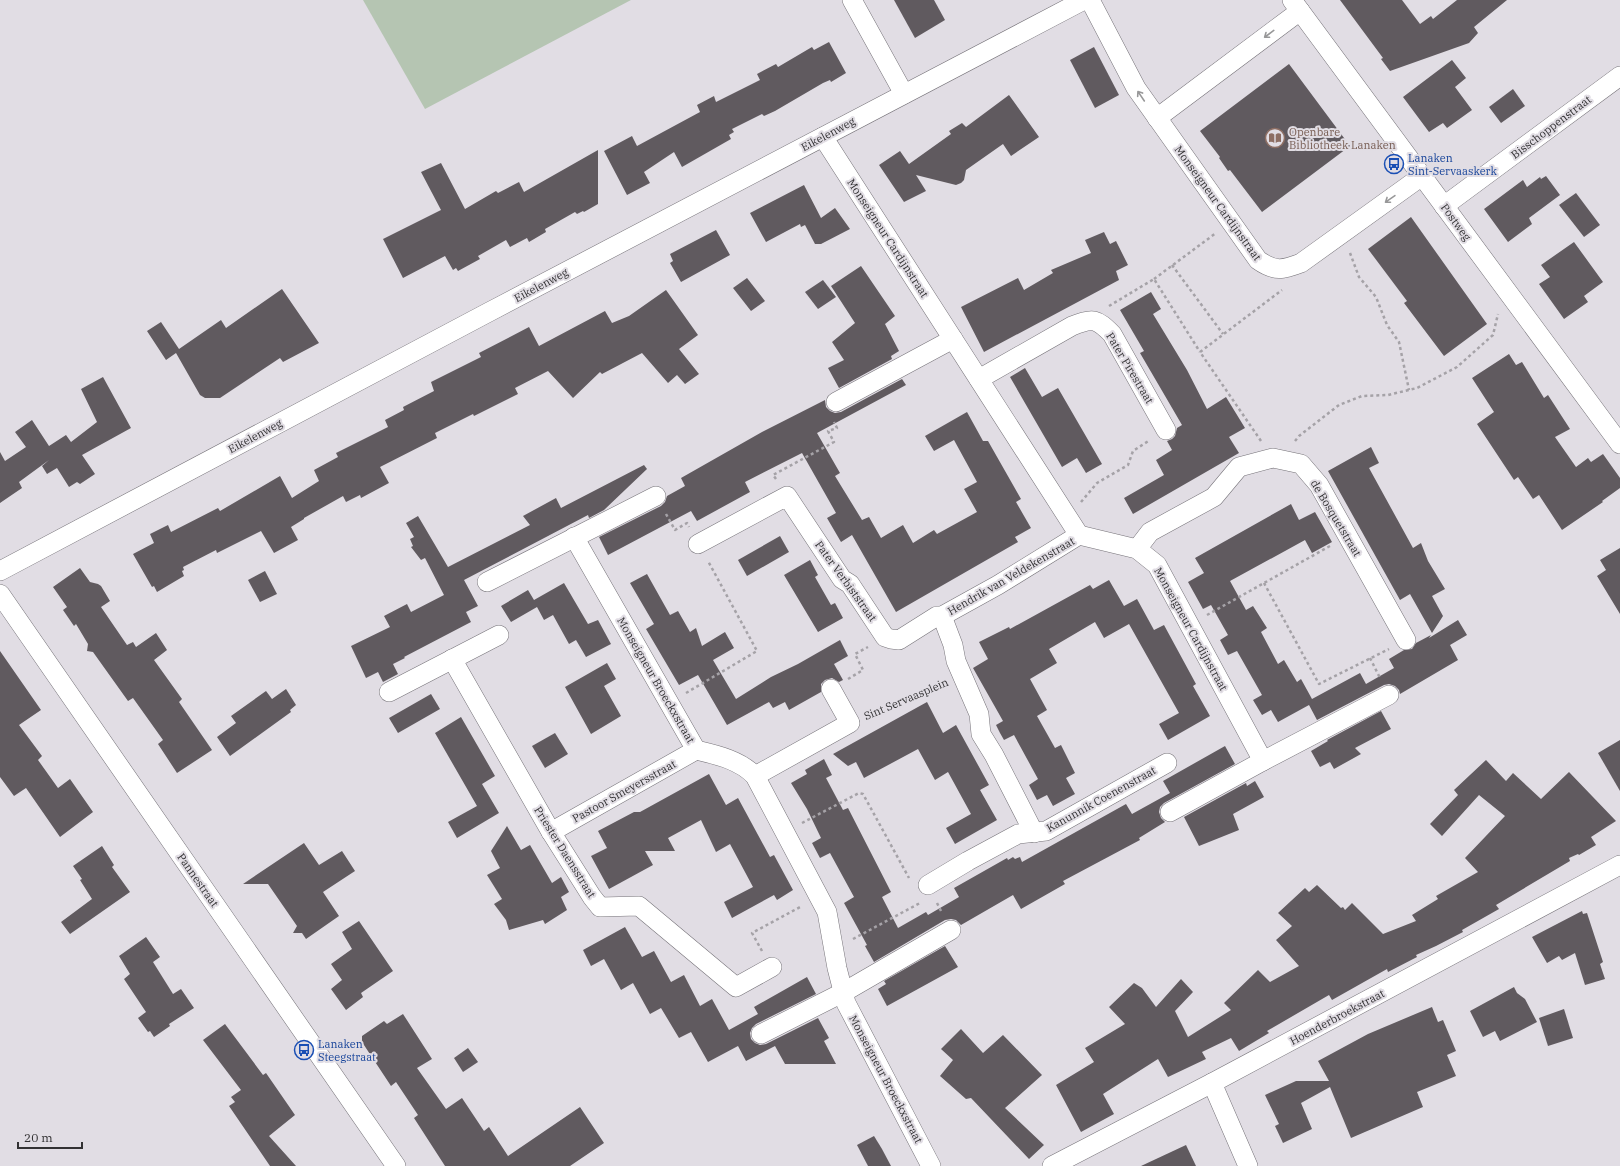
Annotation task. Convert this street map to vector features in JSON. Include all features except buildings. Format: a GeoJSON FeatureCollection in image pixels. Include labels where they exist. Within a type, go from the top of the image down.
{"type":"FeatureCollection","features":[{"type":"Feature","properties":{"kind":"street"},"geometry":{"type":"LineString","coordinates":[[852,0],[904,94]]}},
{"type":"Feature","properties":{"kind":"street","name":"Eikelenweg"},"geometry":{"type":"LineString","coordinates":[[0,572],[496,308],[1084,0]]}},
{"type":"Feature","properties":{"kind":"street","name":"Monseigneur Cardijnstraat"},"geometry":{"type":"LineString","coordinates":[[1090,0],[1136,88],[1258,260],[1267,267],[1275,269],[1288,268],[1301,262],[1422,176]]}},
{"type":"Feature","properties":{"kind":"street"},"geometry":{"type":"LineString","coordinates":[[1156,118],[1296,6]]}},
{"type":"Feature","properties":{"kind":"street","name":"Postweg"},"geometry":{"type":"LineString","coordinates":[[1296,6],[1620,444]]}},
{"type":"Feature","properties":{"kind":"street","name":"Bisschoppenstraat"},"geometry":{"type":"LineString","coordinates":[[1444,206],[1620,76]]}},
{"type":"Feature","properties":{"kind":"street","name":"Monseigneur Cardijnstraat"},"geometry":{"type":"LineString","coordinates":[[823,137],[1080,536],[1137,549],[1157,565],[1263,761]]}},
{"type":"Feature","properties":{"kind":"street"},"geometry":{"type":"LineString","coordinates":[[979,379],[1072,326],[1086,320]]}},
{"type":"Feature","properties":{"kind":"street","name":"Pater Pirestraat"},"geometry":{"type":"LineString","coordinates":[[1086,320],[1100,322],[1112,334],[1166,430]]}},
{"type":"Feature","properties":{"kind":"street"},"geometry":{"type":"LineString","coordinates":[[836,402],[953,339]]}},
{"type":"Feature","properties":{"kind":"street","name":"de Bosquetstraat"},"geometry":{"type":"LineString","coordinates":[[1137,549],[1150,532],[1214,497],[1239,467],[1277,459],[1301,464],[1319,485],[1406,640]]}},
{"type":"Feature","properties":{"kind":"street"},"geometry":{"type":"LineString","coordinates":[[488,582],[656,496]]}},
{"type":"Feature","properties":{"kind":"street","name":"Pater Verbiststraat"},"geometry":{"type":"LineString","coordinates":[[698,544],[787,496],[842,579],[850,584],[885,637]]}},
{"type":"Feature","properties":{"kind":"street","name":"Hendrik van Veldekenstraat"},"geometry":{"type":"LineString","coordinates":[[942,616],[998,585],[1080,536]]}},
{"type":"Feature","properties":{"kind":"street","name":"Monseigneur Broeckxstraat"},"geometry":{"type":"LineString","coordinates":[[574,537],[696,750],[715,755],[747,767],[755,776],[827,912],[833,949],[846,1003],[931,1166]]}},
{"type":"Feature","properties":{"kind":"street","name":"Pannestraat"},"geometry":{"type":"LineString","coordinates":[[0,594],[396,1166]]}},
{"type":"Feature","properties":{"kind":"street"},"geometry":{"type":"LineString","coordinates":[[885,637],[899,640],[937,616],[942,616]]}},
{"type":"Feature","properties":{"kind":"street","name":"Kanunnik Coenenstraat"},"geometry":{"type":"LineString","coordinates":[[942,616],[962,675],[979,714],[981,734],[994,755],[1034,833]]}},
{"type":"Feature","properties":{"kind":"street"},"geometry":{"type":"LineString","coordinates":[[389,692],[499,635]]}},
{"type":"Feature","properties":{"kind":"street","name":"Priester Daensstraat"},"geometry":{"type":"LineString","coordinates":[[452,660],[551,832],[592,898],[600,907],[639,906],[736,987],[772,967]]}},
{"type":"Feature","properties":{"kind":"street","name":"Sint Servaasplein"},"geometry":{"type":"LineString","coordinates":[[755,776],[850,722],[831,689]]}},
{"type":"Feature","properties":{"kind":"street"},"geometry":{"type":"LineString","coordinates":[[1170,812],[1389,695]]}},
{"type":"Feature","properties":{"kind":"street","name":"Pastoor Smeyersstraat"},"geometry":{"type":"LineString","coordinates":[[551,832],[696,750]]}},
{"type":"Feature","properties":{"kind":"street","name":"Kanunnik Coenenstraat"},"geometry":{"type":"LineString","coordinates":[[931,890],[968,861],[1018,834],[1046,831],[1167,763]]}},
{"type":"Feature","properties":{"kind":"street","name":"Hoenderbroekstraat"},"geometry":{"type":"LineString","coordinates":[[1052,1166],[1212,1083],[1620,866]]}},
{"type":"Feature","properties":{"kind":"street"},"geometry":{"type":"LineString","coordinates":[[761,1034],[844,992],[951,930]]}},
{"type":"Feature","properties":{"kind":"street"},"geometry":{"type":"LineString","coordinates":[[1212,1083],[1248,1166]]}},
{"type":"Feature","properties":{"kind":"path"},"geometry":{"type":"LineString","coordinates":[[1086,320],[1154,279],[1231,221]]}},
{"type":"Feature","properties":{"kind":"path"},"geometry":{"type":"LineString","coordinates":[[1351,227],[1349,255],[1359,277],[1376,297],[1387,325],[1399,342],[1409,390]]}},
{"type":"Feature","properties":{"kind":"path"},"geometry":{"type":"LineString","coordinates":[[1172,265],[1224,334]]}},
{"type":"Feature","properties":{"kind":"path"},"geometry":{"type":"LineString","coordinates":[[1154,279],[1200,352],[1277,459],[1299,436],[1339,405],[1362,396],[1388,396],[1418,388],[1457,367],[1493,335],[1505,288]]}},
{"type":"Feature","properties":{"kind":"path"},"geometry":{"type":"LineString","coordinates":[[1200,352],[1288,285]]}},
{"type":"Feature","properties":{"kind":"path"},"geometry":{"type":"LineString","coordinates":[[778,481],[772,475],[834,442],[828,431],[837,428],[833,419],[842,413],[836,402]]}},
{"type":"Feature","properties":{"kind":"path"},"geometry":{"type":"LineString","coordinates":[[1068,517],[1098,484],[1128,465],[1133,451],[1166,430]]}},
{"type":"Feature","properties":{"kind":"path"},"geometry":{"type":"LineString","coordinates":[[656,496],[675,530],[687,523],[757,651],[669,703]]}},
{"type":"Feature","properties":{"kind":"path"},"geometry":{"type":"LineString","coordinates":[[1189,625],[1348,536]]}},
{"type":"Feature","properties":{"kind":"path"},"geometry":{"type":"LineString","coordinates":[[1264,583],[1319,684],[1406,640]]}},
{"type":"Feature","properties":{"kind":"path"},"geometry":{"type":"LineString","coordinates":[[831,689],[863,670],[855,654],[885,637]]}},
{"type":"Feature","properties":{"kind":"path","name":"Sint Servaasplein"},"geometry":{"type":"LineString","coordinates":[[850,722],[962,675]]}},
{"type":"Feature","properties":{"kind":"path"},"geometry":{"type":"LineString","coordinates":[[784,832],[859,793],[863,794],[916,891],[931,890]]}},
{"type":"Feature","properties":{"kind":"path"},"geometry":{"type":"LineString","coordinates":[[931,890],[951,930]]}},
{"type":"Feature","properties":{"kind":"path"},"geometry":{"type":"LineString","coordinates":[[833,949],[931,890]]}},
{"type":"Feature","properties":{"kind":"path"},"geometry":{"type":"LineString","coordinates":[[772,967],[752,934],[818,897]]}},
{"type":"Feature","properties":{"kind":"green space"},"geometry":{"type":"Polygon","coordinates":[[[363,0],[631,0],[425,109],[363,0]]]}},
{"type":"Feature","properties":{"kind":"place","name":"Openbare Bibliotheek Lanaken"},"geometry":{"type":"Point","coordinates":[1275,138]}},
{"type":"Feature","properties":{"kind":"place","name":"Lanaken Sint-Servaaskerk"},"geometry":{"type":"Point","coordinates":[1394,164]}},
{"type":"Feature","properties":{"kind":"place","name":"Lanaken Steegstraat"},"geometry":{"type":"Point","coordinates":[304,1050]}}]}
